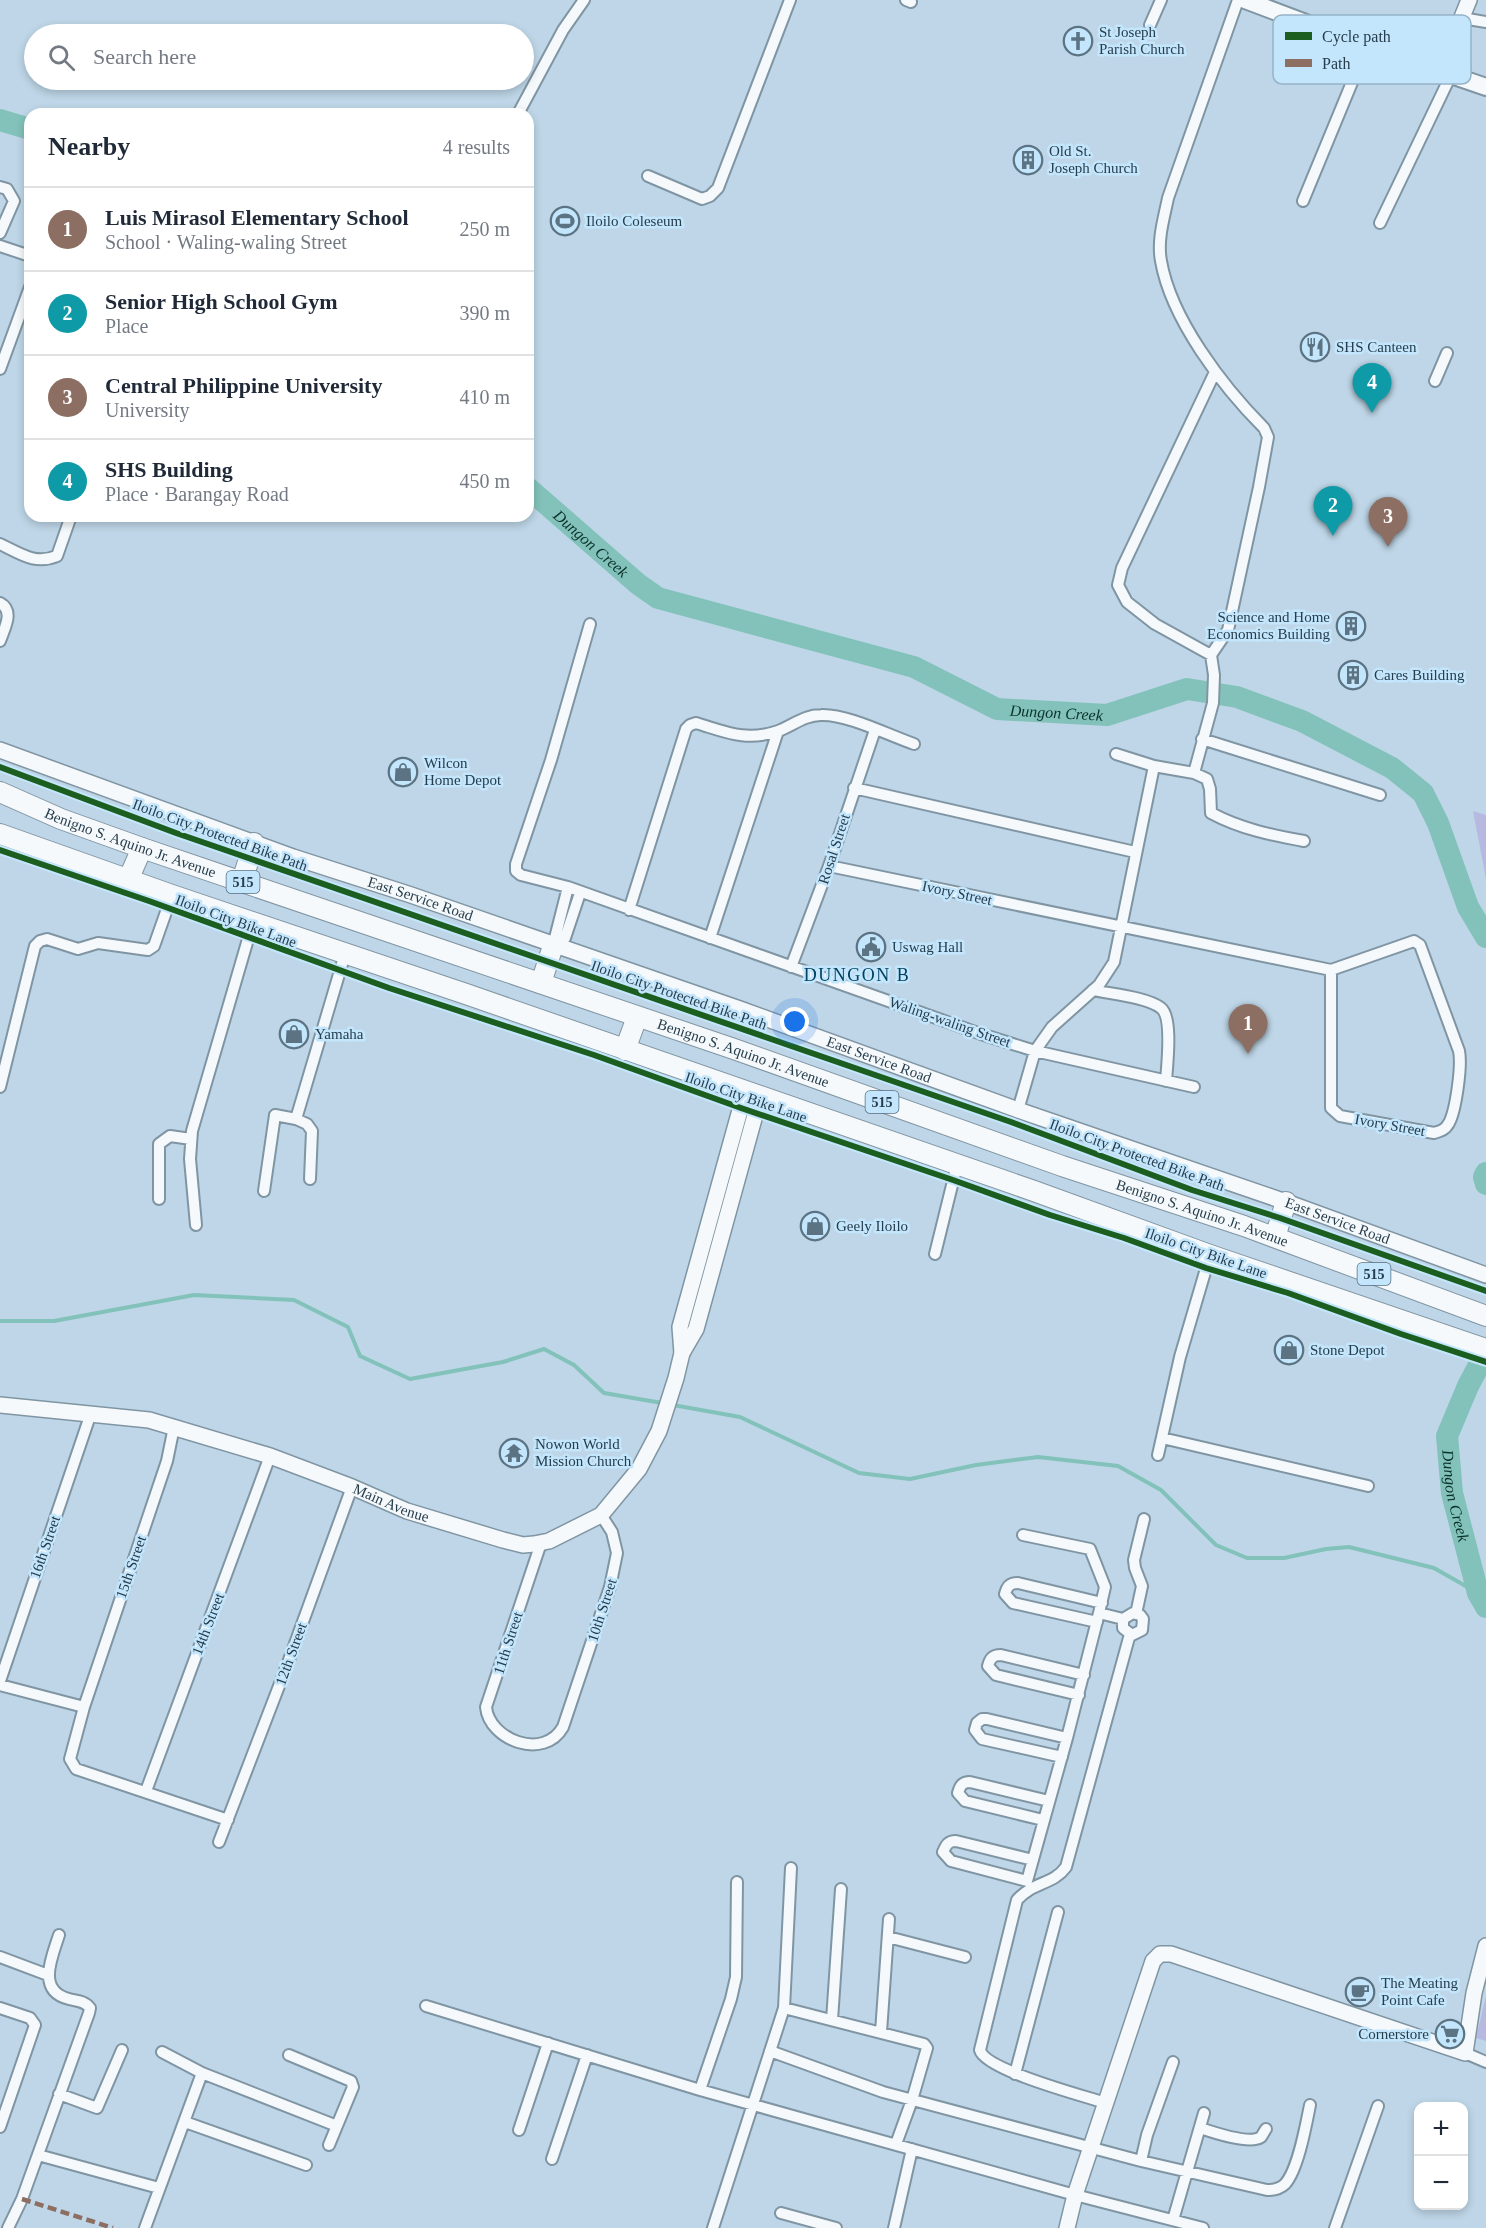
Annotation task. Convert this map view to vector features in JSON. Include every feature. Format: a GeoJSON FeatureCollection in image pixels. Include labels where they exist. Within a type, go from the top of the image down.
{"type":"FeatureCollection","features":[{"type":"Feature","properties":{"kind":"highway","name":"Benigno S. Aquino Jr. Avenue"},"geometry":{"type":"LineString","coordinates":[[0,792],[61,819],[142,848],[746,1053],[1048,1161],[1275,1237],[1480,1314]]}},
{"type":"Feature","properties":{"kind":"highway","name":"515"},"geometry":{"type":"LineString","coordinates":[[0,834],[1486,1349]]}},
{"type":"Feature","properties":{"kind":"highway"},"geometry":{"type":"LineString","coordinates":[[242,882],[254,843]]}},
{"type":"Feature","properties":{"kind":"highway"},"geometry":{"type":"LineString","coordinates":[[128,879],[142,848]]}},
{"type":"Feature","properties":{"kind":"highway"},"geometry":{"type":"LineString","coordinates":[[541,983],[553,946]]}},
{"type":"Feature","properties":{"kind":"highway"},"geometry":{"type":"LineString","coordinates":[[625,1050],[637,1017]]}},
{"type":"Feature","properties":{"kind":"highway"},"geometry":{"type":"LineString","coordinates":[[1034,1191],[1048,1161]]}},
{"type":"Feature","properties":{"kind":"highway"},"geometry":{"type":"LineString","coordinates":[[1275,1237],[1286,1202]]}},
{"type":"Feature","properties":{"kind":"main road"},"geometry":{"type":"LineString","coordinates":[[1245,0],[1285,15]]}},
{"type":"Feature","properties":{"kind":"main road"},"geometry":{"type":"LineString","coordinates":[[1471,82],[1486,87]]}},
{"type":"Feature","properties":{"kind":"street"},"geometry":{"type":"LineString","coordinates":[[534,84],[563,30],[584,0]]}},
{"type":"Feature","properties":{"kind":"street"},"geometry":{"type":"LineString","coordinates":[[648,177],[702,199],[710,196],[718,188],[790,0]]}},
{"type":"Feature","properties":{"kind":"street"},"geometry":{"type":"LineString","coordinates":[[1150,25],[1161,0]]}},
{"type":"Feature","properties":{"kind":"street"},"geometry":{"type":"LineString","coordinates":[[1194,773],[1213,703],[1214,675],[1211,655],[1228,630],[1268,437],[1264,428],[1215,372],[1176,309],[1161,261],[1161,230],[1168,198],[1238,0]]}},
{"type":"Feature","properties":{"kind":"street"},"geometry":{"type":"LineString","coordinates":[[1463,15],[1468,0]]}},
{"type":"Feature","properties":{"kind":"street"},"geometry":{"type":"LineString","coordinates":[[1471,20],[1486,22]]}},
{"type":"Feature","properties":{"kind":"street"},"geometry":{"type":"LineString","coordinates":[[1303,201],[1351,84]]}},
{"type":"Feature","properties":{"kind":"street"},"geometry":{"type":"LineString","coordinates":[[1380,223],[1440,84]]}},
{"type":"Feature","properties":{"kind":"street"},"geometry":{"type":"LineString","coordinates":[[521,108],[531,90]]}},
{"type":"Feature","properties":{"kind":"street"},"geometry":{"type":"LineString","coordinates":[[0,187],[7,189],[14,201],[0,233]]}},
{"type":"Feature","properties":{"kind":"street"},"geometry":{"type":"LineString","coordinates":[[0,246],[24,254]]}},
{"type":"Feature","properties":{"kind":"street"},"geometry":{"type":"LineString","coordinates":[[0,369],[24,303]]}},
{"type":"Feature","properties":{"kind":"street"},"geometry":{"type":"LineString","coordinates":[[1435,381],[1447,353]]}},
{"type":"Feature","properties":{"kind":"street"},"geometry":{"type":"LineString","coordinates":[[1211,655],[1155,624],[1127,602],[1118,585],[1122,568],[1215,372]]}},
{"type":"Feature","properties":{"kind":"street"},"geometry":{"type":"LineString","coordinates":[[0,544],[34,560],[45,561],[57,556],[69,522]]}},
{"type":"Feature","properties":{"kind":"street"},"geometry":{"type":"LineString","coordinates":[[0,603],[5,606],[8,616],[0,641]]}},
{"type":"Feature","properties":{"kind":"street","name":"Waling-waling Street"},"geometry":{"type":"LineString","coordinates":[[590,624],[552,760],[516,864],[516,871],[521,875],[568,887],[1035,1051],[1194,1087]]}},
{"type":"Feature","properties":{"kind":"street"},"geometry":{"type":"LineString","coordinates":[[629,910],[686,729],[690,725],[696,723],[736,736],[755,736],[778,731],[798,720],[820,715],[839,716],[914,744]]}},
{"type":"Feature","properties":{"kind":"street","name":"Rosal Street"},"geometry":{"type":"LineString","coordinates":[[791,967],[829,866],[875,730]]}},
{"type":"Feature","properties":{"kind":"street"},"geometry":{"type":"LineString","coordinates":[[710,938],[778,731]]}},
{"type":"Feature","properties":{"kind":"street"},"geometry":{"type":"LineString","coordinates":[[1202,739],[1380,795]]}},
{"type":"Feature","properties":{"kind":"street","name":"East Service Road"},"geometry":{"type":"LineString","coordinates":[[0,750],[254,843],[424,899],[553,946],[751,1013],[1486,1275]]}},
{"type":"Feature","properties":{"kind":"street"},"geometry":{"type":"LineString","coordinates":[[1116,754],[1154,766],[1194,773],[1207,779],[1210,789],[1211,813],[1229,823],[1262,834],[1304,842]]}},
{"type":"Feature","properties":{"kind":"street"},"geometry":{"type":"LineString","coordinates":[[1018,1110],[1035,1051],[1052,1027],[1099,985],[1114,962],[1154,766]]}},
{"type":"Feature","properties":{"kind":"street"},"geometry":{"type":"LineString","coordinates":[[854,788],[1135,852]]}},
{"type":"Feature","properties":{"kind":"street","name":"Ivory Street"},"geometry":{"type":"LineString","coordinates":[[829,866],[1331,970],[1414,941],[1420,945],[1462,1063],[1450,1121],[1444,1130],[1434,1133],[1340,1116],[1331,1108],[1331,970]]}},
{"type":"Feature","properties":{"kind":"street"},"geometry":{"type":"LineString","coordinates":[[553,946],[568,887]]}},
{"type":"Feature","properties":{"kind":"street"},"geometry":{"type":"LineString","coordinates":[[553,946],[565,938],[580,892]]}},
{"type":"Feature","properties":{"kind":"street"},"geometry":{"type":"LineString","coordinates":[[0,1087],[35,946],[47,939],[78,949],[98,943],[148,950],[154,946],[172,895]]}},
{"type":"Feature","properties":{"kind":"street"},"geometry":{"type":"LineString","coordinates":[[196,1225],[190,1159],[191,1139],[253,922]]}},
{"type":"Feature","properties":{"kind":"street"},"geometry":{"type":"LineString","coordinates":[[296,1119],[345,954]]}},
{"type":"Feature","properties":{"kind":"street"},"geometry":{"type":"LineString","coordinates":[[1093,990],[1161,1007],[1166,1014],[1168,1025],[1166,1081]]}},
{"type":"Feature","properties":{"kind":"street","name":"Main Avenue"},"geometry":{"type":"LineString","coordinates":[[1,1409],[92,1413],[149,1420],[270,1456],[407,1511],[523,1545],[541,1543],[601,1515],[639,1469],[659,1431],[682,1353],[680,1327],[753,1095]]}},
{"type":"Feature","properties":{"kind":"street"},"geometry":{"type":"LineString","coordinates":[[264,1191],[275,1115],[296,1119],[307,1124],[312,1131],[310,1179]]}},
{"type":"Feature","properties":{"kind":"street"},"geometry":{"type":"LineString","coordinates":[[159,1199],[159,1144],[170,1137],[191,1139]]}},
{"type":"Feature","properties":{"kind":"street"},"geometry":{"type":"LineString","coordinates":[[935,1254],[957,1165]]}},
{"type":"Feature","properties":{"kind":"street"},"geometry":{"type":"LineString","coordinates":[[1158,1455],[1180,1357],[1210,1255]]}},
{"type":"Feature","properties":{"kind":"street","name":"16th Street"},"geometry":{"type":"LineString","coordinates":[[0,1683],[92,1413]]}},
{"type":"Feature","properties":{"kind":"street","name":"15th Street"},"geometry":{"type":"LineString","coordinates":[[146,1791],[76,1768],[69,1759],[84,1707],[167,1461],[174,1427]]}},
{"type":"Feature","properties":{"kind":"street"},"geometry":{"type":"LineString","coordinates":[[1162,1438],[1368,1486]]}},
{"type":"Feature","properties":{"kind":"street","name":"14th Street"},"geometry":{"type":"LineString","coordinates":[[146,1791],[270,1456]]}},
{"type":"Feature","properties":{"kind":"street","name":"12th Street"},"geometry":{"type":"LineString","coordinates":[[219,1842],[352,1487]]}},
{"type":"Feature","properties":{"kind":"street","name":"10th Street"},"geometry":{"type":"LineString","coordinates":[[507,1737],[532,1745],[545,1744],[557,1738],[571,1707],[610,1587],[617,1553],[612,1532],[601,1515]]}},
{"type":"Feature","properties":{"kind":"street"},"geometry":{"type":"LineString","coordinates":[[1136,1614],[1142,1586],[1134,1560],[1144,1520]]}},
{"type":"Feature","properties":{"kind":"street"},"geometry":{"type":"LineString","coordinates":[[1023,1535],[1090,1550],[1105,1587],[1079,1695],[1043,1820],[1033,1860],[1027,1881],[951,1861],[943,1852],[946,1845],[951,1841],[956,1841],[1033,1860]]}},
{"type":"Feature","properties":{"kind":"street","name":"11th Street"},"geometry":{"type":"LineString","coordinates":[[507,1737],[487,1717],[486,1707],[541,1543]]}},
{"type":"Feature","properties":{"kind":"street"},"geometry":{"type":"LineString","coordinates":[[1099,1613],[1018,1583],[1012,1583],[1007,1587],[1005,1594],[1013,1603],[1123,1618]]}},
{"type":"Feature","properties":{"kind":"street"},"geometry":{"type":"LineString","coordinates":[[1127,1614],[1136,1614],[1143,1619],[1144,1625],[1138,1634],[1130,1634],[1123,1628],[1123,1618],[1127,1614]]}},
{"type":"Feature","properties":{"kind":"street"},"geometry":{"type":"LineString","coordinates":[[1106,2103],[1015,2074],[985,2060],[980,2050],[1017,1900],[1026,1890],[1061,1875],[1066,1867],[1130,1634]]}},
{"type":"Feature","properties":{"kind":"street"},"geometry":{"type":"LineString","coordinates":[[1079,1695],[996,1675],[988,1666],[990,1659],[995,1655],[1001,1655],[1084,1675]]}},
{"type":"Feature","properties":{"kind":"street"},"geometry":{"type":"LineString","coordinates":[[0,1683],[84,1707]]}},
{"type":"Feature","properties":{"kind":"street"},"geometry":{"type":"LineString","coordinates":[[1062,1757],[982,1739],[975,1730],[977,1723],[982,1719],[987,1719],[1067,1738]]}},
{"type":"Feature","properties":{"kind":"street"},"geometry":{"type":"LineString","coordinates":[[1043,1820],[965,1801],[958,1793],[960,1786],[965,1782],[970,1782],[1049,1801]]}},
{"type":"Feature","properties":{"kind":"street"},"geometry":{"type":"LineString","coordinates":[[146,1791],[228,1820]]}},
{"type":"Feature","properties":{"kind":"street"},"geometry":{"type":"LineString","coordinates":[[712,2228],[784,2008],[791,1868]]}},
{"type":"Feature","properties":{"kind":"street"},"geometry":{"type":"LineString","coordinates":[[700,2090],[736,1977],[737,1882]]}},
{"type":"Feature","properties":{"kind":"street"},"geometry":{"type":"LineString","coordinates":[[832,2020],[842,1889]]}},
{"type":"Feature","properties":{"kind":"street"},"geometry":{"type":"LineString","coordinates":[[1015,2074],[1058,1912]]}},
{"type":"Feature","properties":{"kind":"street"},"geometry":{"type":"LineString","coordinates":[[881,2032],[889,1918]]}},
{"type":"Feature","properties":{"kind":"street"},"geometry":{"type":"LineString","coordinates":[[8,2228],[22,2199],[90,2008],[87,2003],[65,1999],[48,1984],[48,1975],[59,1935]]}},
{"type":"Feature","properties":{"kind":"street"},"geometry":{"type":"LineString","coordinates":[[888,1937],[965,1957]]}},
{"type":"Feature","properties":{"kind":"street"},"geometry":{"type":"LineString","coordinates":[[1465,2053],[1474,1992],[1486,1946]]}},
{"type":"Feature","properties":{"kind":"street"},"geometry":{"type":"LineString","coordinates":[[1067,2228],[1090,2148],[1153,1961],[1160,1954],[1171,1954],[1486,2062]]}},
{"type":"Feature","properties":{"kind":"street"},"geometry":{"type":"LineString","coordinates":[[0,1957],[48,1975]]}},
{"type":"Feature","properties":{"kind":"street"},"geometry":{"type":"LineString","coordinates":[[426,2006],[700,2090],[1075,2195],[1203,2228]]}},
{"type":"Feature","properties":{"kind":"street"},"geometry":{"type":"LineString","coordinates":[[0,2008],[30,2018],[35,2025],[0,2127]]}},
{"type":"Feature","properties":{"kind":"street"},"geometry":{"type":"LineString","coordinates":[[784,2008],[920,2042],[927,2048],[896,2144]]}},
{"type":"Feature","properties":{"kind":"street"},"geometry":{"type":"LineString","coordinates":[[519,2130],[548,2043]]}},
{"type":"Feature","properties":{"kind":"street"},"geometry":{"type":"LineString","coordinates":[[59,2094],[97,2108],[122,2050]]}},
{"type":"Feature","properties":{"kind":"street"},"geometry":{"type":"LineString","coordinates":[[770,2051],[883,2092],[1090,2148],[1267,2190],[1279,2188],[1287,2180],[1300,2148],[1310,2105]]}},
{"type":"Feature","properties":{"kind":"street"},"geometry":{"type":"LineString","coordinates":[[162,2052],[202,2073],[337,2126]]}},
{"type":"Feature","properties":{"kind":"street"},"geometry":{"type":"LineString","coordinates":[[289,2055],[351,2081],[353,2087],[329,2145]]}},
{"type":"Feature","properties":{"kind":"street"},"geometry":{"type":"LineString","coordinates":[[552,2159],[587,2055]]}},
{"type":"Feature","properties":{"kind":"street"},"geometry":{"type":"LineString","coordinates":[[1141,2161],[1147,2135],[1173,2062]]}},
{"type":"Feature","properties":{"kind":"street"},"geometry":{"type":"LineString","coordinates":[[145,2228],[202,2073]]}},
{"type":"Feature","properties":{"kind":"street"},"geometry":{"type":"LineString","coordinates":[[1335,2228],[1378,2106]]}},
{"type":"Feature","properties":{"kind":"street"},"geometry":{"type":"LineString","coordinates":[[1173,2220],[1204,2113]]}},
{"type":"Feature","properties":{"kind":"street"},"geometry":{"type":"LineString","coordinates":[[185,2121],[306,2165]]}},
{"type":"Feature","properties":{"kind":"street"},"geometry":{"type":"LineString","coordinates":[[1200,2128],[1244,2140],[1261,2137],[1266,2129]]}},
{"type":"Feature","properties":{"kind":"street"},"geometry":{"type":"LineString","coordinates":[[894,2228],[912,2149]]}},
{"type":"Feature","properties":{"kind":"street"},"geometry":{"type":"LineString","coordinates":[[38,2155],[159,2188]]}},
{"type":"Feature","properties":{"kind":"street"},"geometry":{"type":"LineString","coordinates":[[781,2213],[836,2228]]}},
{"type":"Feature","properties":{"kind":"shaded area"},"geometry":{"type":"Polygon","coordinates":[[[1473,811],[1486,815],[1486,879],[1473,811]]]}},
{"type":"Feature","properties":{"kind":"shaded area"},"geometry":{"type":"Polygon","coordinates":[[[1486,1996],[1486,2041],[1476,2038],[1486,1996]]]}},
{"type":"Feature","properties":{"kind":"waterway","name":"Dungon Creek"},"geometry":{"type":"LineString","coordinates":[[0,120],[24,127]]}},
{"type":"Feature","properties":{"kind":"waterway","name":"Dungon Creek"},"geometry":{"type":"LineString","coordinates":[[534,493],[638,584],[658,598],[914,667],[997,709],[1107,715],[1187,689],[1237,697],[1302,721],[1392,768],[1423,793],[1438,823],[1468,907],[1486,937]]}},
{"type":"Feature","properties":{"kind":"waterway","name":"Dungon Creek"},"geometry":{"type":"LineString","coordinates":[[1486,1173],[1484,1177],[1486,1184]]}},
{"type":"Feature","properties":{"kind":"waterway"},"geometry":{"type":"LineString","coordinates":[[0,1321],[54,1321],[194,1295],[294,1300],[348,1327],[360,1356],[410,1379],[503,1362],[544,1349],[574,1365],[604,1393],[662,1403]]}},
{"type":"Feature","properties":{"kind":"waterway","name":"Dungon Creek"},"geometry":{"type":"LineString","coordinates":[[1486,1352],[1468,1386],[1447,1436],[1452,1493],[1478,1593],[1486,1607]]}},
{"type":"Feature","properties":{"kind":"waterway"},"geometry":{"type":"LineString","coordinates":[[673,1405],[740,1417],[859,1473],[910,1479],[976,1465],[1038,1457],[1118,1466],[1161,1490],[1216,1545],[1247,1558],[1284,1558],[1326,1549],[1349,1547],[1434,1568],[1478,1593]]}},
{"type":"Feature","properties":{"kind":"marked path"},"geometry":{"type":"LineString","coordinates":[[22,2199],[113,2228]]}},
{"type":"Feature","properties":{"kind":"cycle path","name":"Iloilo City Protected Bike Path"},"geometry":{"type":"LineString","coordinates":[[0,767],[176,833],[1011,1122],[1192,1190],[1280,1218],[1486,1291]]}},
{"type":"Feature","properties":{"kind":"cycle path","name":"Iloilo City Bike Lane"},"geometry":{"type":"LineString","coordinates":[[0,850],[389,988],[594,1055],[1050,1215],[1288,1293],[1486,1362]]}},
{"type":"Feature","properties":{"kind":"place","name":"St Joseph Parish Church"},"geometry":{"type":"Point","coordinates":[1078,41]}},
{"type":"Feature","properties":{"kind":"place","name":"Old St. Joseph Church"},"geometry":{"type":"Point","coordinates":[1028,160]}},
{"type":"Feature","properties":{"kind":"place","name":"Iloilo Coleseum"},"geometry":{"type":"Point","coordinates":[565,221]}},
{"type":"Feature","properties":{"kind":"place","name":"SHS Canteen"},"geometry":{"type":"Point","coordinates":[1315,347]}},
{"type":"Feature","properties":{"kind":"place","name":"SHS Building"},"geometry":{"type":"Point","coordinates":[1372,413]}},
{"type":"Feature","properties":{"kind":"place","name":"Senior High School Gym"},"geometry":{"type":"Point","coordinates":[1333,536]}},
{"type":"Feature","properties":{"kind":"place","name":"Central Philippine University"},"geometry":{"type":"Point","coordinates":[1388,547]}},
{"type":"Feature","properties":{"kind":"place","name":"Science and Home Economics Building"},"geometry":{"type":"Point","coordinates":[1351,626]}},
{"type":"Feature","properties":{"kind":"place","name":"Cares Building"},"geometry":{"type":"Point","coordinates":[1353,675]}},
{"type":"Feature","properties":{"kind":"place","name":"Wilcon Home Depot"},"geometry":{"type":"Point","coordinates":[403,772]}},
{"type":"Feature","properties":{"kind":"place","name":"Uswag Hall"},"geometry":{"type":"Point","coordinates":[871,947]}},
{"type":"Feature","properties":{"kind":"place","name":"Yamaha"},"geometry":{"type":"Point","coordinates":[294,1034]}},
{"type":"Feature","properties":{"kind":"place","name":"Luis Mirasol Elementary School"},"geometry":{"type":"Point","coordinates":[1248,1054]}},
{"type":"Feature","properties":{"kind":"place","name":"Geely Iloilo"},"geometry":{"type":"Point","coordinates":[815,1226]}},
{"type":"Feature","properties":{"kind":"place","name":"Stone Depot"},"geometry":{"type":"Point","coordinates":[1289,1350]}},
{"type":"Feature","properties":{"kind":"place","name":"Nowon World Mission Church"},"geometry":{"type":"Point","coordinates":[514,1453]}},
{"type":"Feature","properties":{"kind":"place","name":"The Meating Point Cafe"},"geometry":{"type":"Point","coordinates":[1360,1992]}},
{"type":"Feature","properties":{"kind":"place","name":"Cornerstore"},"geometry":{"type":"Point","coordinates":[1450,2034]}},
{"type":"Feature","properties":{"kind":"district","name":"DUNGON B"},"geometry":{"type":"Point","coordinates":[857,975]}}]}
